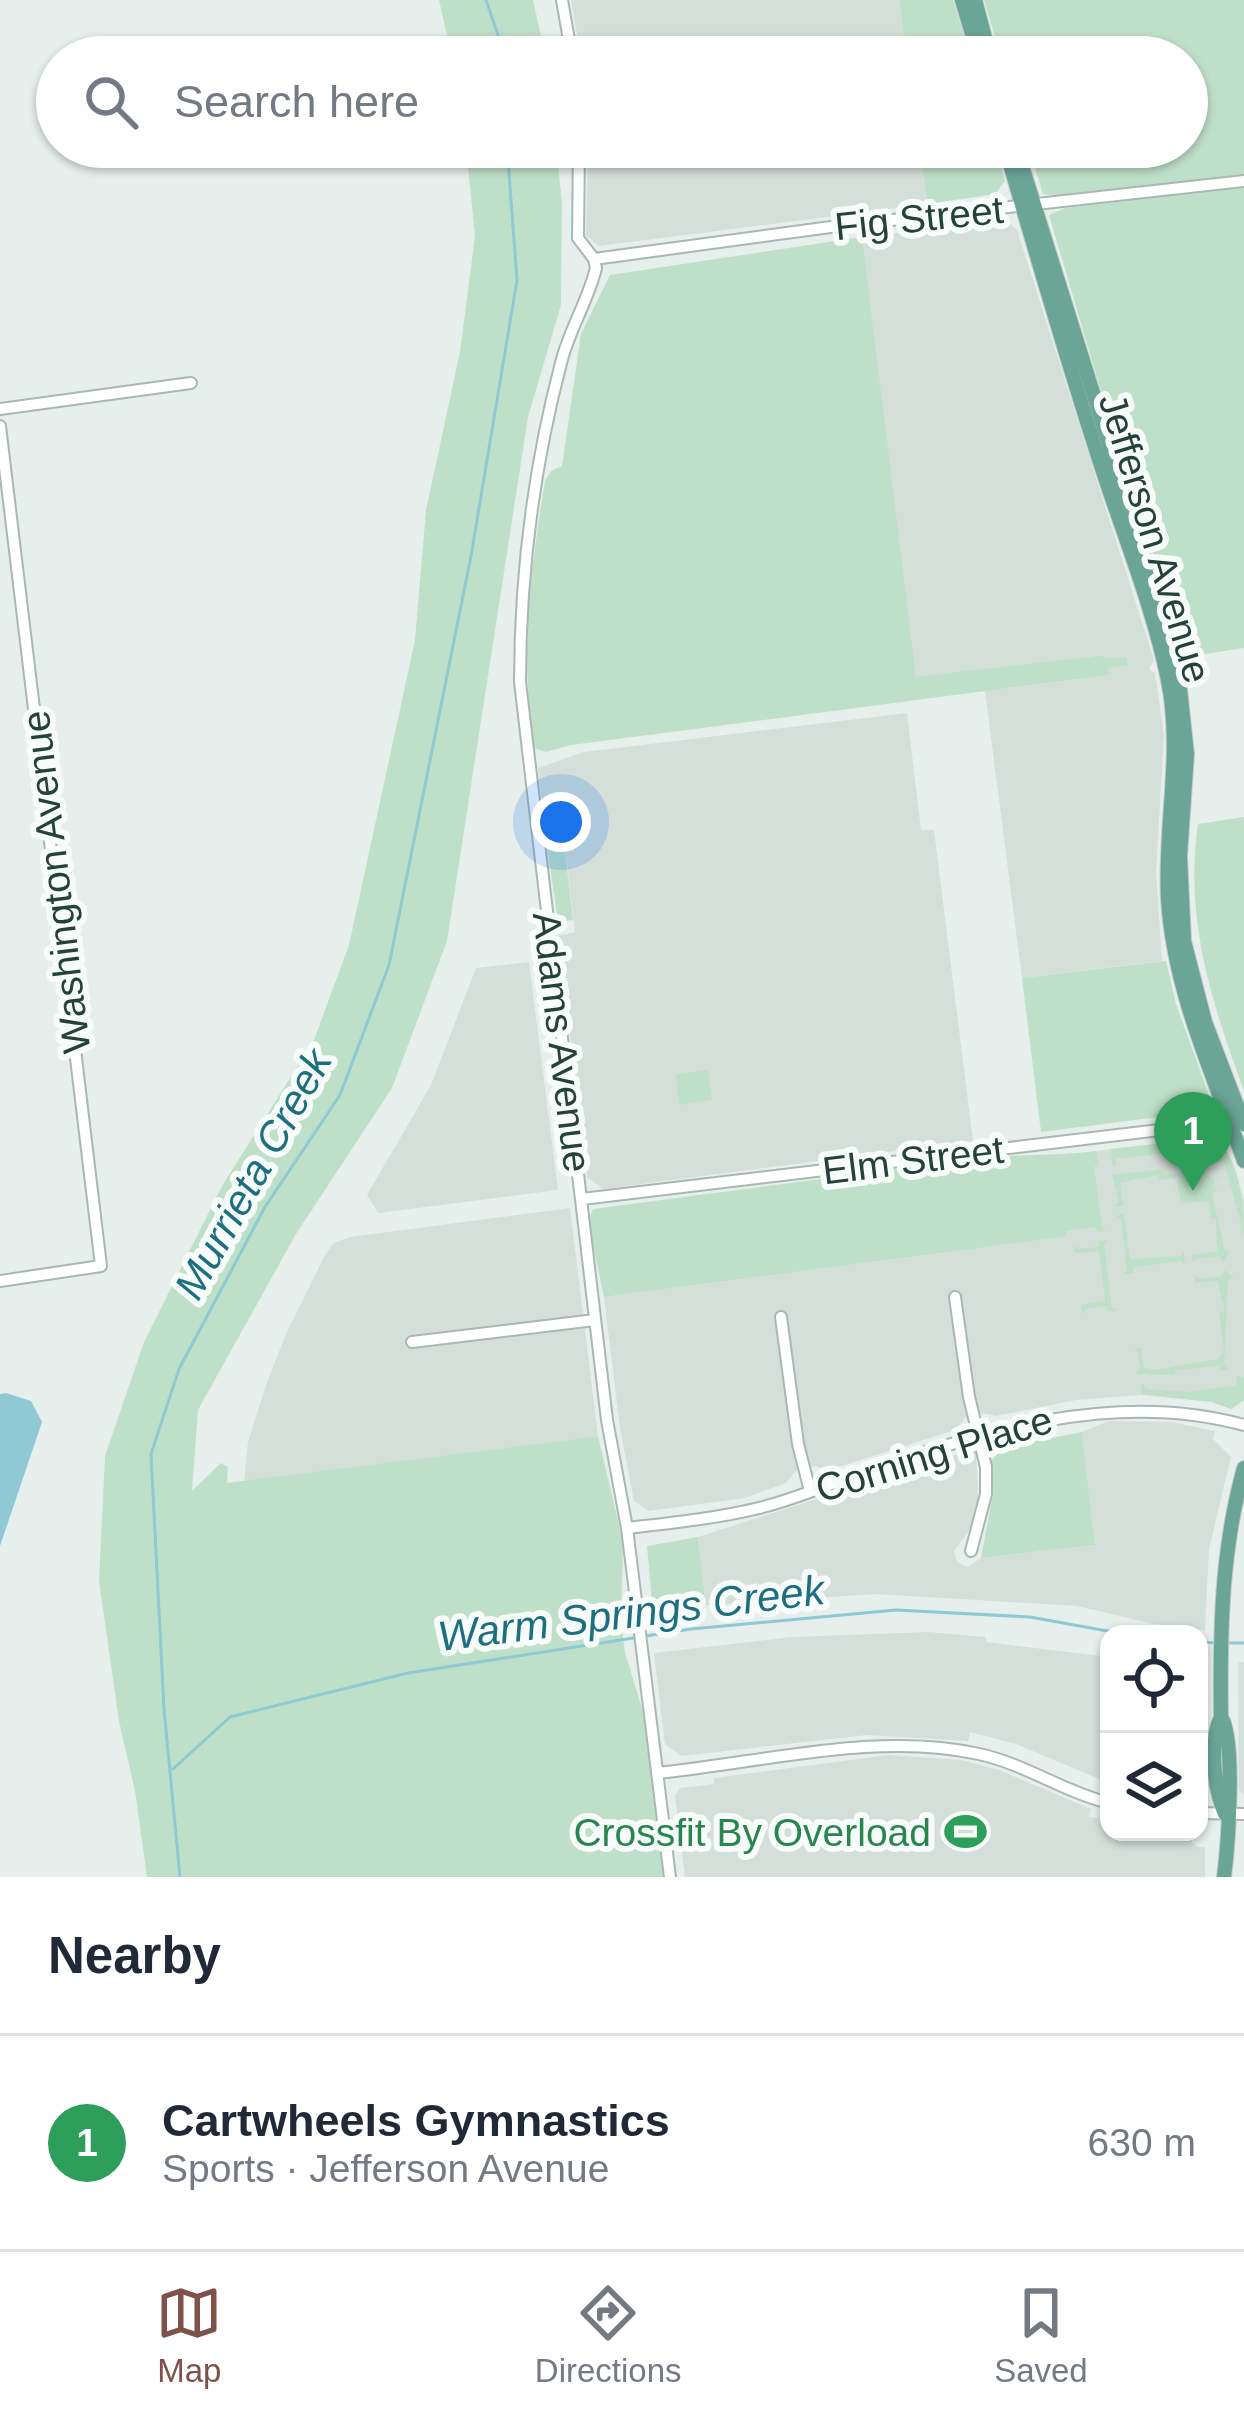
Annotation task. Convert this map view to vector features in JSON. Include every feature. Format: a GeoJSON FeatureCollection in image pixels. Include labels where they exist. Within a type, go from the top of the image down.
{"type":"FeatureCollection","features":[{"type":"Feature","properties":{"kind":"main road"},"geometry":{"type":"LineString","coordinates":[[962,0],[973,36]]}},
{"type":"Feature","properties":{"kind":"main road"},"geometry":{"type":"LineString","coordinates":[[975,0],[984,36]]}},
{"type":"Feature","properties":{"kind":"main road","name":"Jefferson Avenue"},"geometry":{"type":"LineString","coordinates":[[1013,168],[1177,661],[1188,779],[1180,856],[1184,940],[1201,1010],[1240,1121],[1244,1161]]}},
{"type":"Feature","properties":{"kind":"main road","name":"Jefferson Avenue"},"geometry":{"type":"LineString","coordinates":[[1020,168],[1090,431],[1160,642],[1176,751],[1167,882],[1179,980],[1240,1121]]}},
{"type":"Feature","properties":{"kind":"main road"},"geometry":{"type":"LineString","coordinates":[[1090,431],[1098,437],[1122,488]]}},
{"type":"Feature","properties":{"kind":"main road"},"geometry":{"type":"LineString","coordinates":[[1167,882],[1173,889],[1184,940]]}},
{"type":"Feature","properties":{"kind":"main road"},"geometry":{"type":"LineString","coordinates":[[1225,1875],[1226,1814],[1217,1796],[1215,1729],[1221,1717],[1220,1628],[1228,1534],[1244,1468]]}},
{"type":"Feature","properties":{"kind":"street"},"geometry":{"type":"LineString","coordinates":[[562,0],[568,36]]}},
{"type":"Feature","properties":{"kind":"street"},"geometry":{"type":"LineString","coordinates":[[579,168],[578,238],[594,259]]}},
{"type":"Feature","properties":{"kind":"street","name":"Fig Street"},"geometry":{"type":"LineString","coordinates":[[594,259],[838,226],[1244,181]]}},
{"type":"Feature","properties":{"kind":"street","name":"Adams Avenue"},"geometry":{"type":"LineString","coordinates":[[594,259],[592,284],[562,358],[530,535],[520,648],[523,730],[608,1426],[627,1528],[670,1877]]}},
{"type":"Feature","properties":{"kind":"street"},"geometry":{"type":"LineString","coordinates":[[0,409],[190,383]]}},
{"type":"Feature","properties":{"kind":"street","name":"Washington Avenue"},"geometry":{"type":"LineString","coordinates":[[0,426],[101,1266],[0,1281]]}},
{"type":"Feature","properties":{"kind":"street","name":"Elm Street"},"geometry":{"type":"LineString","coordinates":[[582,1199],[1240,1121]]}},
{"type":"Feature","properties":{"kind":"street"},"geometry":{"type":"LineString","coordinates":[[955,1297],[986,1494],[971,1551]]}},
{"type":"Feature","properties":{"kind":"street"},"geometry":{"type":"LineString","coordinates":[[781,1317],[798,1444],[810,1491]]}},
{"type":"Feature","properties":{"kind":"street"},"geometry":{"type":"LineString","coordinates":[[412,1342],[595,1320]]}},
{"type":"Feature","properties":{"kind":"street","name":"Corning Place"},"geometry":{"type":"LineString","coordinates":[[627,1528],[765,1507],[979,1437],[1066,1414],[1177,1412],[1244,1425]]}},
{"type":"Feature","properties":{"kind":"street"},"geometry":{"type":"LineString","coordinates":[[657,1773],[916,1745],[984,1754],[1100,1800]]}},
{"type":"Feature","properties":{"kind":"street"},"geometry":{"type":"LineString","coordinates":[[1208,1813],[1244,1814]]}},
{"type":"Feature","properties":{"kind":"shaded area"},"geometry":{"type":"Polygon","coordinates":[[[571,0],[899,0],[904,36],[577,36],[571,0]]]}},
{"type":"Feature","properties":{"kind":"shaded area"},"geometry":{"type":"Polygon","coordinates":[[[588,168],[923,168],[928,204],[599,246],[586,235],[588,168]]]}},
{"type":"Feature","properties":{"kind":"shaded area"},"geometry":{"type":"Polygon","coordinates":[[[1005,220],[1017,230],[1154,660],[1149,669],[1155,673],[1164,735],[1156,872],[1162,961],[1022,978],[985,691],[1108,675],[1108,669],[1127,665],[1125,657],[1102,655],[916,678],[861,250],[862,237],[1005,220]]]}},
{"type":"Feature","properties":{"kind":"shaded area"},"geometry":{"type":"Polygon","coordinates":[[[907,713],[921,830],[934,830],[973,1141],[603,1189],[587,1177],[558,936],[575,932],[563,828],[545,830],[538,768],[584,752],[907,713]]]}},
{"type":"Feature","properties":{"kind":"shaded area"},"geometry":{"type":"Polygon","coordinates":[[[529,962],[558,1190],[378,1213],[367,1195],[431,1085],[476,968],[529,962]]]}},
{"type":"Feature","properties":{"kind":"shaded area"},"geometry":{"type":"Polygon","coordinates":[[[1215,1137],[1226,1147],[1244,1200],[1244,1400],[1231,1409],[1212,1402],[1141,1395],[1076,1400],[996,1416],[981,1413],[965,1418],[955,1430],[826,1471],[816,1466],[797,1470],[786,1483],[745,1498],[649,1511],[634,1501],[604,1297],[1056,1238],[1045,1157],[1215,1137]]]}},
{"type":"Feature","properties":{"kind":"shaded area"},"geometry":{"type":"Polygon","coordinates":[[[570,1208],[598,1436],[244,1482],[248,1442],[266,1385],[286,1334],[334,1243],[570,1208]]]}},
{"type":"Feature","properties":{"kind":"shaded area"},"geometry":{"type":"Polygon","coordinates":[[[1109,1421],[1171,1422],[1215,1431],[1213,1439],[1231,1457],[1209,1549],[1205,1625],[1154,1624],[1077,1606],[876,1594],[706,1605],[698,1537],[976,1448],[978,1501],[974,1524],[954,1551],[957,1562],[968,1567],[981,1558],[1095,1545],[1082,1432],[1109,1421]]]}},
{"type":"Feature","properties":{"kind":"shaded area"},"geometry":{"type":"Polygon","coordinates":[[[928,1632],[1100,1656],[1100,1779],[1016,1744],[970,1732],[968,1741],[867,1735],[681,1756],[665,1744],[654,1653],[793,1637],[928,1632]]]}},
{"type":"Feature","properties":{"kind":"shaded area"},"geometry":{"type":"Polygon","coordinates":[[[1244,1662],[1244,1795],[1239,1790],[1238,1663],[1244,1662]]]}},
{"type":"Feature","properties":{"kind":"shaded area"},"geometry":{"type":"Polygon","coordinates":[[[889,1755],[961,1760],[999,1770],[1091,1809],[1089,1817],[1100,1819],[1100,1841],[1191,1841],[1205,1847],[1205,1877],[685,1877],[675,1796],[680,1788],[714,1784],[714,1778],[889,1755]]]}},
{"type":"Feature","properties":{"kind":"green space"},"geometry":{"type":"Polygon","coordinates":[[[439,0],[533,0],[541,36],[447,36],[439,0]]]}},
{"type":"Feature","properties":{"kind":"green space"},"geometry":{"type":"Polygon","coordinates":[[[899,0],[953,0],[964,36],[904,36],[899,0]]]}},
{"type":"Feature","properties":{"kind":"green space"},"geometry":{"type":"Polygon","coordinates":[[[984,0],[1244,0],[1244,176],[1076,198],[1043,194],[1035,168],[1208,168],[1208,36],[995,36],[984,0]]]}},
{"type":"Feature","properties":{"kind":"green space"},"geometry":{"type":"Polygon","coordinates":[[[468,168],[558,168],[561,305],[528,417],[447,941],[392,1088],[296,1234],[198,1410],[192,1491],[221,1463],[228,1467],[227,1483],[598,1436],[623,1542],[621,1622],[645,1719],[666,1877],[147,1877],[99,1581],[105,1456],[144,1342],[222,1186],[314,1040],[349,945],[415,640],[426,510],[460,352],[475,236],[468,168]]]}},
{"type":"Feature","properties":{"kind":"green space"},"geometry":{"type":"Polygon","coordinates":[[[922,168],[1002,168],[1005,181],[995,194],[928,204],[922,168]]]}},
{"type":"Feature","properties":{"kind":"green space"},"geometry":{"type":"Polygon","coordinates":[[[1244,186],[1244,648],[1192,656],[1184,648],[1119,452],[1049,215],[1065,208],[1244,186]]]}},
{"type":"Feature","properties":{"kind":"green space"},"geometry":{"type":"Polygon","coordinates":[[[862,237],[916,677],[1103,655],[1126,657],[1128,665],[1108,669],[1109,675],[546,752],[534,748],[528,614],[545,481],[562,466],[581,334],[610,275],[862,237]]]}},
{"type":"Feature","properties":{"kind":"green space"},"geometry":{"type":"Polygon","coordinates":[[[1244,817],[1244,1091],[1204,960],[1195,859],[1198,824],[1244,817]]]}},
{"type":"Feature","properties":{"kind":"green space"},"geometry":{"type":"Polygon","coordinates":[[[564,841],[573,920],[558,922],[547,845],[564,841]]]}},
{"type":"Feature","properties":{"kind":"green space"},"geometry":{"type":"Polygon","coordinates":[[[1166,961],[1176,1004],[1209,1095],[1198,1112],[1041,1132],[1022,978],[1166,961]]]}},
{"type":"Feature","properties":{"kind":"green space"},"geometry":{"type":"Polygon","coordinates":[[[708,1070],[712,1100],[680,1105],[675,1074],[708,1070]]]}},
{"type":"Feature","properties":{"kind":"green space"},"geometry":{"type":"Polygon","coordinates":[[[1215,1137],[1239,1182],[1244,1235],[1224,1162],[1218,1163],[1205,1149],[1116,1159],[1112,1165],[1111,1149],[1215,1137]]]}},
{"type":"Feature","properties":{"kind":"green space"},"geometry":{"type":"Polygon","coordinates":[[[1096,1151],[1098,1165],[1094,1167],[1106,1231],[1098,1232],[1095,1227],[1066,1231],[1056,1238],[604,1297],[588,1221],[593,1209],[982,1158],[1096,1151]]]}},
{"type":"Feature","properties":{"kind":"green space"},"geometry":{"type":"Polygon","coordinates":[[[1208,1164],[1206,1173],[1217,1190],[1212,1194],[1225,1250],[1230,1252],[1223,1261],[1219,1256],[1193,1263],[1192,1255],[1217,1251],[1216,1219],[1211,1219],[1208,1201],[1185,1203],[1180,1199],[1177,1178],[1160,1180],[1158,1175],[1120,1183],[1123,1206],[1114,1206],[1119,1202],[1112,1175],[1162,1169],[1164,1175],[1202,1170],[1208,1164]]]}},
{"type":"Feature","properties":{"kind":"green space"},"geometry":{"type":"Polygon","coordinates":[[[1124,1214],[1130,1259],[1184,1252],[1185,1266],[1181,1261],[1134,1267],[1134,1273],[1123,1274],[1127,1269],[1121,1219],[1116,1216],[1124,1214]]]}},
{"type":"Feature","properties":{"kind":"green space"},"geometry":{"type":"Polygon","coordinates":[[[1109,1240],[1104,1244],[1112,1308],[1117,1310],[1107,1311],[1106,1306],[1086,1309],[1083,1314],[1081,1305],[1105,1301],[1099,1251],[1075,1253],[1073,1245],[1098,1247],[1099,1241],[1109,1240]]]}},
{"type":"Feature","properties":{"kind":"green space"},"geometry":{"type":"Polygon","coordinates":[[[1225,1270],[1234,1278],[1228,1280],[1224,1364],[1229,1369],[1135,1374],[1140,1368],[1138,1352],[1133,1349],[1141,1348],[1143,1367],[1154,1370],[1218,1359],[1224,1351],[1219,1313],[1225,1311],[1217,1280],[1195,1283],[1195,1275],[1199,1279],[1221,1276],[1225,1270]]]}},
{"type":"Feature","properties":{"kind":"green space"},"geometry":{"type":"Polygon","coordinates":[[[1237,1376],[1244,1377],[1244,1400],[1231,1409],[1212,1402],[1141,1394],[1142,1383],[1146,1389],[1188,1392],[1236,1385],[1237,1376]]]}},
{"type":"Feature","properties":{"kind":"green space"},"geometry":{"type":"Polygon","coordinates":[[[1082,1432],[1095,1545],[981,1558],[993,1494],[990,1462],[1004,1447],[1082,1432]]]}},
{"type":"Feature","properties":{"kind":"green space"},"geometry":{"type":"Polygon","coordinates":[[[698,1537],[706,1605],[653,1612],[647,1546],[698,1537]]]}},
{"type":"Feature","properties":{"kind":"water"},"geometry":{"type":"Polygon","coordinates":[[[0,1394],[31,1401],[42,1422],[0,1546],[0,1394]]]}},
{"type":"Feature","properties":{"kind":"waterway","name":"Murrieta Creek"},"geometry":{"type":"LineString","coordinates":[[486,0],[498,36]]}},
{"type":"Feature","properties":{"kind":"waterway","name":"Murrieta Creek"},"geometry":{"type":"LineString","coordinates":[[180,1877],[164,1709],[151,1454],[179,1369],[265,1207],[340,1095],[389,965],[471,556],[517,280],[509,168]]}},
{"type":"Feature","properties":{"kind":"waterway","name":"Warm Springs Creek"},"geometry":{"type":"LineString","coordinates":[[173,1769],[230,1717],[408,1673],[691,1629],[896,1610],[1030,1617],[1100,1630]]}},
{"type":"Feature","properties":{"kind":"waterway","name":"Warm Springs Creek"},"geometry":{"type":"LineString","coordinates":[[1208,1642],[1218,1643]]}},
{"type":"Feature","properties":{"kind":"waterway","name":"Warm Springs Creek"},"geometry":{"type":"LineString","coordinates":[[1228,1643],[1244,1643]]}},
{"type":"Feature","properties":{"kind":"place","name":"Cartwheels Gymnastics"},"geometry":{"type":"Point","coordinates":[1193,1191]}},
{"type":"Feature","properties":{"kind":"place","name":"Crossfit By Overload"},"geometry":{"type":"Point","coordinates":[965,1832]}}]}
